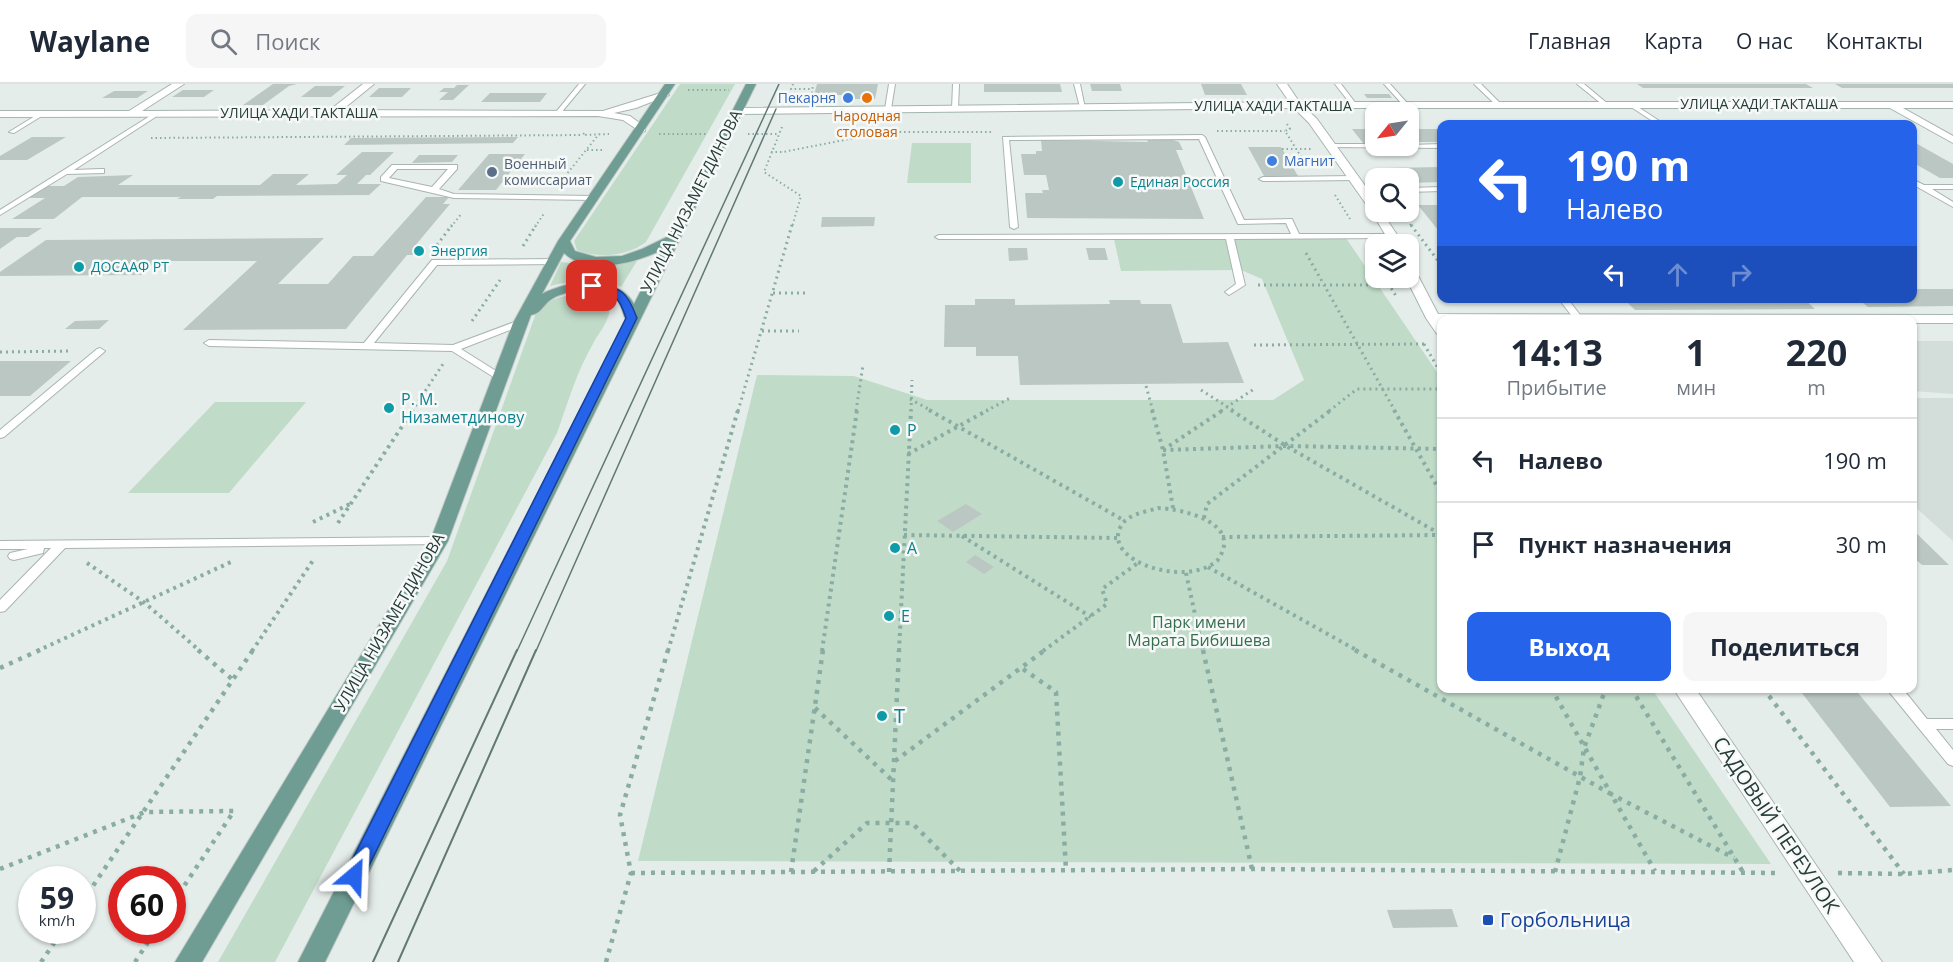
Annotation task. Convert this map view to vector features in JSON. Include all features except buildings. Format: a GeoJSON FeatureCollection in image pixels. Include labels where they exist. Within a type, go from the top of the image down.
{"type":"FeatureCollection","features":[{"type":"Feature","properties":{"kind":"main road","name":"УЛИЦА НИЗАМЕТДИНОВА"},"geometry":{"type":"LineString","coordinates":[[188,962],[439,541],[520,323],[555,262],[564,241],[670,84]]}},
{"type":"Feature","properties":{"kind":"main road","name":"УЛИЦА НИЗАМЕТДИНОВА"},"geometry":{"type":"LineString","coordinates":[[311,962],[750,84]]}},
{"type":"Feature","properties":{"kind":"main road"},"geometry":{"type":"LineString","coordinates":[[564,241],[570,253],[585,260],[608,262],[648,254],[671,239]]}},
{"type":"Feature","properties":{"kind":"main road"},"geometry":{"type":"LineString","coordinates":[[520,323],[547,296],[569,289],[592,286],[612,290],[624,298],[632,318]]}},
{"type":"Feature","properties":{"kind":"street"},"geometry":{"type":"LineString","coordinates":[[130,114],[179,84]]}},
{"type":"Feature","properties":{"kind":"street"},"geometry":{"type":"LineString","coordinates":[[333,113],[369,84]]}},
{"type":"Feature","properties":{"kind":"street"},"geometry":{"type":"LineString","coordinates":[[1282,84],[1296,105],[1313,121],[1365,194]]}},
{"type":"Feature","properties":{"kind":"street"},"geometry":{"type":"LineString","coordinates":[[598,113],[633,106],[664,95]]}},
{"type":"Feature","properties":{"kind":"street","name":"УЛИЦА ХАДИ ТАКТАША"},"geometry":{"type":"LineString","coordinates":[[736,111],[1365,105]]}},
{"type":"Feature","properties":{"kind":"street","name":"УЛИЦА ХАДИ ТАКТАША"},"geometry":{"type":"LineString","coordinates":[[1419,105],[1953,105]]}},
{"type":"Feature","properties":{"kind":"street"},"geometry":{"type":"LineString","coordinates":[[1891,105],[1953,140]]}},
{"type":"Feature","properties":{"kind":"street"},"geometry":{"type":"LineString","coordinates":[[598,113],[626,118],[641,129]]}},
{"type":"Feature","properties":{"kind":"street","name":"УЛИЦА ХАДИ ТАКТАША"},"geometry":{"type":"LineString","coordinates":[[0,114],[598,113]]}},
{"type":"Feature","properties":{"kind":"street"},"geometry":{"type":"LineString","coordinates":[[1418,288],[1437,324]]}},
{"type":"Feature","properties":{"kind":"street"},"geometry":{"type":"LineString","coordinates":[[1433,318],[1437,318]]}},
{"type":"Feature","properties":{"kind":"street"},"geometry":{"type":"LineString","coordinates":[[1917,319],[1953,319]]}},
{"type":"Feature","properties":{"kind":"street","name":"САДОВЫЙ ПЕРЕУЛОК"},"geometry":{"type":"LineString","coordinates":[[1686,693],[1869,962]]}},
{"type":"Feature","properties":{"kind":"lane"},"geometry":{"type":"LineString","coordinates":[[558,113],[582,84]]}},
{"type":"Feature","properties":{"kind":"lane"},"geometry":{"type":"LineString","coordinates":[[888,109],[892,84]]}},
{"type":"Feature","properties":{"kind":"lane"},"geometry":{"type":"LineString","coordinates":[[955,108],[956,84]]}},
{"type":"Feature","properties":{"kind":"lane"},"geometry":{"type":"LineString","coordinates":[[1077,84],[1083,107]]}},
{"type":"Feature","properties":{"kind":"lane"},"geometry":{"type":"LineString","coordinates":[[1338,84],[1354,105]]}},
{"type":"Feature","properties":{"kind":"lane"},"geometry":{"type":"LineString","coordinates":[[1387,84],[1403,102]]}},
{"type":"Feature","properties":{"kind":"lane"},"geometry":{"type":"LineString","coordinates":[[1477,84],[1499,105]]}},
{"type":"Feature","properties":{"kind":"lane"},"geometry":{"type":"LineString","coordinates":[[1580,84],[1605,104]]}},
{"type":"Feature","properties":{"kind":"lane"},"geometry":{"type":"LineString","coordinates":[[1630,104],[1655,120]]}},
{"type":"Feature","properties":{"kind":"lane"},"geometry":{"type":"LineString","coordinates":[[0,213],[158,113]]}},
{"type":"Feature","properties":{"kind":"lane"},"geometry":{"type":"LineString","coordinates":[[12,132],[42,114]]}},
{"type":"Feature","properties":{"kind":"lane"},"geometry":{"type":"LineString","coordinates":[[1014,227],[1005,138],[1202,137],[1241,222],[1289,221],[1296,235]]}},
{"type":"Feature","properties":{"kind":"lane"},"geometry":{"type":"LineString","coordinates":[[1331,146],[1437,146]]}},
{"type":"Feature","properties":{"kind":"lane"},"geometry":{"type":"LineString","coordinates":[[434,190],[454,166],[395,167],[384,178],[454,196],[511,200],[554,197],[594,198]]}},
{"type":"Feature","properties":{"kind":"lane"},"geometry":{"type":"LineString","coordinates":[[68,172],[101,171]]}},
{"type":"Feature","properties":{"kind":"lane"},"geometry":{"type":"LineString","coordinates":[[1263,178],[1354,178]]}},
{"type":"Feature","properties":{"kind":"lane"},"geometry":{"type":"LineString","coordinates":[[1917,184],[1953,206]]}},
{"type":"Feature","properties":{"kind":"lane"},"geometry":{"type":"LineString","coordinates":[[1917,187],[1953,187]]}},
{"type":"Feature","properties":{"kind":"lane"},"geometry":{"type":"LineString","coordinates":[[1419,190],[1437,189]]}},
{"type":"Feature","properties":{"kind":"lane"},"geometry":{"type":"LineString","coordinates":[[1229,235],[1241,285],[1229,292]]}},
{"type":"Feature","properties":{"kind":"lane"},"geometry":{"type":"LineString","coordinates":[[939,237],[1296,235],[1365,238]]}},
{"type":"Feature","properties":{"kind":"lane"},"geometry":{"type":"LineString","coordinates":[[368,345],[435,262],[555,262]]}},
{"type":"Feature","properties":{"kind":"lane"},"geometry":{"type":"LineString","coordinates":[[1566,303],[1577,315]]}},
{"type":"Feature","properties":{"kind":"lane"},"geometry":{"type":"LineString","coordinates":[[209,343],[454,348],[520,323]]}},
{"type":"Feature","properties":{"kind":"lane"},"geometry":{"type":"LineString","coordinates":[[454,348],[500,378]]}},
{"type":"Feature","properties":{"kind":"lane"},"geometry":{"type":"LineString","coordinates":[[0,435],[100,351]]}},
{"type":"Feature","properties":{"kind":"lane"},"geometry":{"type":"LineString","coordinates":[[0,545],[439,541]]}},
{"type":"Feature","properties":{"kind":"lane"},"geometry":{"type":"LineString","coordinates":[[14,556],[61,545]]}},
{"type":"Feature","properties":{"kind":"lane"},"geometry":{"type":"LineString","coordinates":[[0,608],[61,545]]}},
{"type":"Feature","properties":{"kind":"lane"},"geometry":{"type":"LineString","coordinates":[[1897,693],[1953,760]]}},
{"type":"Feature","properties":{"kind":"lane"},"geometry":{"type":"LineString","coordinates":[[1923,724],[1953,724]]}},
{"type":"Feature","properties":{"kind":"path"},"geometry":{"type":"LineString","coordinates":[[793,84],[791,89],[811,89]]}},
{"type":"Feature","properties":{"kind":"path"},"geometry":{"type":"LineString","coordinates":[[688,90],[732,90]]}},
{"type":"Feature","properties":{"kind":"path"},"geometry":{"type":"LineString","coordinates":[[606,962],[631,873],[620,815],[801,196],[764,172],[783,123]]}},
{"type":"Feature","properties":{"kind":"path"},"geometry":{"type":"LineString","coordinates":[[656,134],[707,134]]}},
{"type":"Feature","properties":{"kind":"path"},"geometry":{"type":"LineString","coordinates":[[747,134],[779,134]]}},
{"type":"Feature","properties":{"kind":"path"},"geometry":{"type":"LineString","coordinates":[[120,138],[583,135]]}},
{"type":"Feature","properties":{"kind":"path"},"geometry":{"type":"LineString","coordinates":[[96,882],[512,262],[554,197],[554,190],[598,135]]}},
{"type":"Feature","properties":{"kind":"path"},"geometry":{"type":"LineString","coordinates":[[435,262],[429,256],[476,196]]}},
{"type":"Feature","properties":{"kind":"path"},"geometry":{"type":"LineString","coordinates":[[1409,222],[1437,259]]}},
{"type":"Feature","properties":{"kind":"path"},"geometry":{"type":"LineString","coordinates":[[1296,235],[1437,486]]}},
{"type":"Feature","properties":{"kind":"path"},"geometry":{"type":"LineString","coordinates":[[1241,285],[1365,285]]}},
{"type":"Feature","properties":{"kind":"path"},"geometry":{"type":"LineString","coordinates":[[773,293],[808,293]]}},
{"type":"Feature","properties":{"kind":"path"},"geometry":{"type":"LineString","coordinates":[[762,331],[799,331]]}},
{"type":"Feature","properties":{"kind":"path"},"geometry":{"type":"LineString","coordinates":[[1254,345],[1432,344]]}},
{"type":"Feature","properties":{"kind":"path"},"geometry":{"type":"LineString","coordinates":[[0,352],[100,351]]}},
{"type":"Feature","properties":{"kind":"path"},"geometry":{"type":"LineString","coordinates":[[791,872],[863,365]]}},
{"type":"Feature","properties":{"kind":"path"},"geometry":{"type":"LineString","coordinates":[[889,872],[912,380]]}},
{"type":"Feature","properties":{"kind":"path"},"geometry":{"type":"LineString","coordinates":[[1146,386],[1173,508]]}},
{"type":"Feature","properties":{"kind":"path"},"geometry":{"type":"LineString","coordinates":[[1162,450],[1254,388]]}},
{"type":"Feature","properties":{"kind":"path"},"geometry":{"type":"LineString","coordinates":[[1204,518],[1207,504],[1286,446],[1357,389],[1437,389]]}},
{"type":"Feature","properties":{"kind":"path"},"geometry":{"type":"LineString","coordinates":[[1201,390],[1286,446],[1437,532]]}},
{"type":"Feature","properties":{"kind":"path"},"geometry":{"type":"LineString","coordinates":[[908,454],[1012,397]]}},
{"type":"Feature","properties":{"kind":"path"},"geometry":{"type":"LineString","coordinates":[[910,399],[1125,521]]}},
{"type":"Feature","properties":{"kind":"path"},"geometry":{"type":"LineString","coordinates":[[1162,450],[1286,446],[1437,449]]}},
{"type":"Feature","properties":{"kind":"path"},"geometry":{"type":"LineString","coordinates":[[310,524],[351,504]]}},
{"type":"Feature","properties":{"kind":"path"},"geometry":{"type":"LineString","coordinates":[[1173,508],[1204,518],[1222,537],[1223,548],[1219,558],[1208,567],[1186,573],[1152,570],[1127,556],[1121,547],[1118,538],[1119,529],[1125,521],[1145,510],[1173,508]]}},
{"type":"Feature","properties":{"kind":"path"},"geometry":{"type":"LineString","coordinates":[[904,535],[1118,538]]}},
{"type":"Feature","properties":{"kind":"path"},"geometry":{"type":"LineString","coordinates":[[1222,537],[1437,535]]}},
{"type":"Feature","properties":{"kind":"path"},"geometry":{"type":"LineString","coordinates":[[961,536],[1091,616]]}},
{"type":"Feature","properties":{"kind":"path"},"geometry":{"type":"LineString","coordinates":[[0,668],[145,603],[270,543]]}},
{"type":"Feature","properties":{"kind":"path"},"geometry":{"type":"LineString","coordinates":[[61,545],[145,603],[233,680]]}},
{"type":"Feature","properties":{"kind":"path"},"geometry":{"type":"LineString","coordinates":[[894,762],[1023,669],[1107,604],[1102,588],[1138,563]]}},
{"type":"Feature","properties":{"kind":"path"},"geometry":{"type":"LineString","coordinates":[[1208,567],[1580,777],[1734,858]]}},
{"type":"Feature","properties":{"kind":"path"},"geometry":{"type":"LineString","coordinates":[[1186,573],[1252,869]]}},
{"type":"Feature","properties":{"kind":"path"},"geometry":{"type":"LineString","coordinates":[[1023,669],[1056,692],[1066,870]]}},
{"type":"Feature","properties":{"kind":"path"},"geometry":{"type":"LineString","coordinates":[[1554,693],[1655,872]]}},
{"type":"Feature","properties":{"kind":"path"},"geometry":{"type":"LineString","coordinates":[[1555,872],[1580,777],[1584,748],[1604,693]]}},
{"type":"Feature","properties":{"kind":"path"},"geometry":{"type":"LineString","coordinates":[[1634,693],[1743,873]]}},
{"type":"Feature","properties":{"kind":"path"},"geometry":{"type":"LineString","coordinates":[[1767,693],[1904,874]]}},
{"type":"Feature","properties":{"kind":"path"},"geometry":{"type":"LineString","coordinates":[[815,707],[893,782]]}},
{"type":"Feature","properties":{"kind":"path"},"geometry":{"type":"LineString","coordinates":[[0,869],[144,812],[234,811],[186,883]]}},
{"type":"Feature","properties":{"kind":"path"},"geometry":{"type":"LineString","coordinates":[[813,872],[867,823],[891,822],[912,823],[961,871]]}},
{"type":"Feature","properties":{"kind":"path"},"geometry":{"type":"LineString","coordinates":[[631,873],[1252,869],[1904,874],[1953,870]]}},
{"type":"Feature","properties":{"kind":"path"},"geometry":{"type":"LineString","coordinates":[[41,962],[53,944]]}},
{"type":"Feature","properties":{"kind":"path"},"geometry":{"type":"LineString","coordinates":[[135,962],[147,944]]}},
{"type":"Feature","properties":{"kind":"shaded area"},"geometry":{"type":"Polygon","coordinates":[[[1917,341],[1953,341],[1953,394],[1917,391],[1917,341]]]}},
{"type":"Feature","properties":{"kind":"shaded area"},"geometry":{"type":"Polygon","coordinates":[[[1917,398],[1953,398],[1953,541],[1917,509],[1917,398]]]}},
{"type":"Feature","properties":{"kind":"green space"},"geometry":{"type":"Polygon","coordinates":[[[680,84],[735,84],[646,242],[639,247],[613,255],[594,255],[577,250],[574,241],[680,84]]]}},
{"type":"Feature","properties":{"kind":"green space"},"geometry":{"type":"Polygon","coordinates":[[[912,143],[971,143],[971,183],[907,183],[912,143]]]}},
{"type":"Feature","properties":{"kind":"green space","name":"Парк имени Марата Бибишева"},"geometry":{"type":"Polygon","coordinates":[[[1346,238],[1365,266],[1365,288],[1380,288],[1437,372],[1437,693],[1655,693],[1771,864],[638,861],[757,375],[854,376],[927,400],[1273,400],[1304,380],[1262,279],[1241,270],[1121,271],[1114,239],[1346,238]]]}},
{"type":"Feature","properties":{"kind":"green space"},"geometry":{"type":"Polygon","coordinates":[[[637,261],[621,287],[585,282],[550,286],[561,262],[600,267],[637,261]]]}},
{"type":"Feature","properties":{"kind":"green space"},"geometry":{"type":"Polygon","coordinates":[[[583,294],[604,299],[608,304],[609,313],[573,387],[557,433],[275,962],[218,962],[447,561],[536,313],[557,298],[583,294]]]}},
{"type":"Feature","properties":{"kind":"green space"},"geometry":{"type":"Polygon","coordinates":[[[215,402],[306,402],[229,493],[128,493],[215,402]]]}},
{"type":"Feature","properties":{"kind":"tram line"},"geometry":{"type":"LineString","coordinates":[[517,651],[779,84]]}},
{"type":"Feature","properties":{"kind":"tram line"},"geometry":{"type":"LineString","coordinates":[[536,651],[776,109]]}},
{"type":"Feature","properties":{"kind":"tram line"},"geometry":{"type":"LineString","coordinates":[[373,962],[517,650]]}},
{"type":"Feature","properties":{"kind":"tram line"},"geometry":{"type":"LineString","coordinates":[[398,962],[536,650]]}},
{"type":"Feature","properties":{"kind":"place","name":"Пекарня"},"geometry":{"type":"Point","coordinates":[848,98]}},
{"type":"Feature","properties":{"kind":"place","name":"Народная столовая"},"geometry":{"type":"Point","coordinates":[867,98]}},
{"type":"Feature","properties":{"kind":"place","name":"Магнит"},"geometry":{"type":"Point","coordinates":[1272,161]}},
{"type":"Feature","properties":{"kind":"place","name":"Военный комиссариат"},"geometry":{"type":"Point","coordinates":[492,172]}},
{"type":"Feature","properties":{"kind":"place","name":"Единая Россия"},"geometry":{"type":"Point","coordinates":[1118,182]}},
{"type":"Feature","properties":{"kind":"place","name":"Энергия"},"geometry":{"type":"Point","coordinates":[419,251]}},
{"type":"Feature","properties":{"kind":"place","name":"ДОСААФ РТ"},"geometry":{"type":"Point","coordinates":[79,267]}},
{"type":"Feature","properties":{"kind":"place","name":"Р. М. Низаметдинову"},"geometry":{"type":"Point","coordinates":[389,408]}},
{"type":"Feature","properties":{"kind":"place","name":"Р"},"geometry":{"type":"Point","coordinates":[895,430]}},
{"type":"Feature","properties":{"kind":"place","name":"А"},"geometry":{"type":"Point","coordinates":[895,548]}},
{"type":"Feature","properties":{"kind":"place","name":"Е"},"geometry":{"type":"Point","coordinates":[889,616]}},
{"type":"Feature","properties":{"kind":"place","name":"Т"},"geometry":{"type":"Point","coordinates":[882,716]}},
{"type":"Feature","properties":{"kind":"place","name":"Горбольница"},"geometry":{"type":"Point","coordinates":[1488,920]}},
{"type":"Feature","properties":{"kind":"route"},"geometry":{"type":"LineString","coordinates":[[354,876],[632,318],[624,298],[612,290],[592,286]]}}]}
